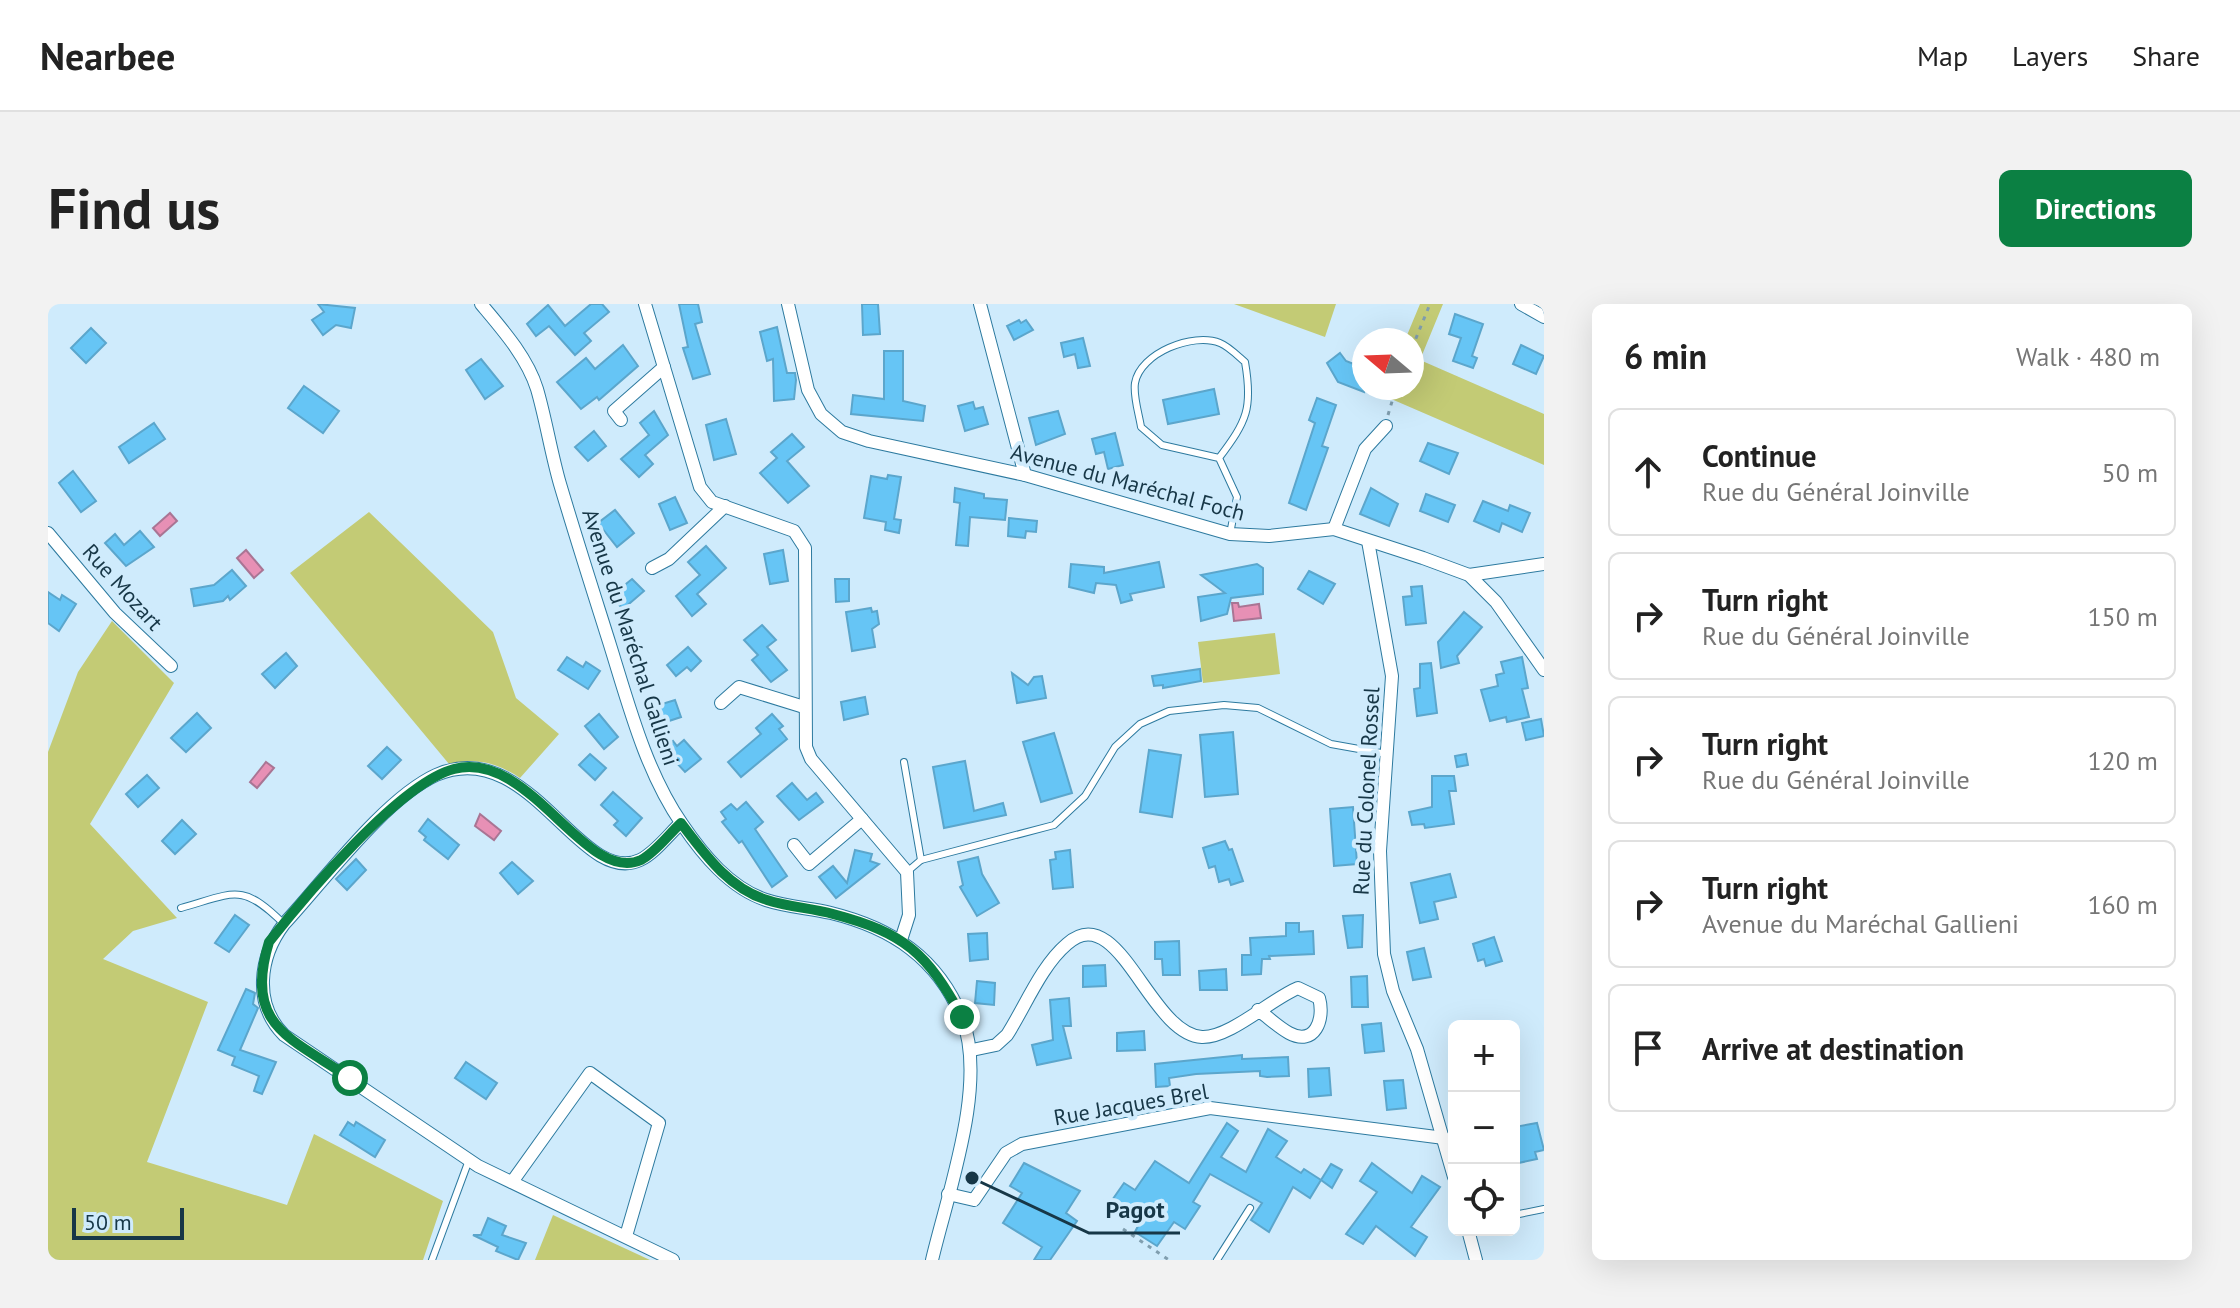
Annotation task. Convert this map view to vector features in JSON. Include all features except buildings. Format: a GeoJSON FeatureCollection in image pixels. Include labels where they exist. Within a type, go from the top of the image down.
{"type":"FeatureCollection","features":[{"type":"Feature","properties":{"kind":"street","name":"Avenue du Maréchal Gallieni"},"geometry":{"type":"LineString","coordinates":[[481,304],[503,330],[536,387],[559,480],[624,690],[652,770],[681,823],[711,863],[737,885],[765,900],[833,914],[901,940],[936,971],[962,1017],[972,1050],[971,1087],[933,1260]]}},
{"type":"Feature","properties":{"kind":"street"},"geometry":{"type":"LineString","coordinates":[[645,304],[700,487],[712,502],[794,531],[805,548],[803,735],[811,759],[907,872],[909,915],[901,940]]}},
{"type":"Feature","properties":{"kind":"street","name":"Avenue du Maréchal Foch"},"geometry":{"type":"LineString","coordinates":[[788,304],[808,390],[821,414],[842,432],[869,441],[1025,475],[1230,534],[1269,536],[1334,529],[1469,575],[1496,602],[1544,670]]}},
{"type":"Feature","properties":{"kind":"street"},"geometry":{"type":"LineString","coordinates":[[980,304],[1025,475]]}},
{"type":"Feature","properties":{"kind":"street"},"geometry":{"type":"LineString","coordinates":[[1521,304],[1544,317]]}},
{"type":"Feature","properties":{"kind":"street"},"geometry":{"type":"LineString","coordinates":[[621,420],[614,411],[664,367]]}},
{"type":"Feature","properties":{"kind":"street"},"geometry":{"type":"LineString","coordinates":[[1334,529],[1365,449],[1386,426]]}},
{"type":"Feature","properties":{"kind":"street"},"geometry":{"type":"LineString","coordinates":[[652,568],[669,559],[725,506]]}},
{"type":"Feature","properties":{"kind":"street","name":"Rue Mozart"},"geometry":{"type":"LineString","coordinates":[[48,533],[115,613],[171,666]]}},
{"type":"Feature","properties":{"kind":"street","name":"Rue du Colonel Rossel"},"geometry":{"type":"LineString","coordinates":[[1368,541],[1392,676],[1380,851],[1384,954],[1451,1164]]}},
{"type":"Feature","properties":{"kind":"street"},"geometry":{"type":"LineString","coordinates":[[1469,575],[1544,564]]}},
{"type":"Feature","properties":{"kind":"street"},"geometry":{"type":"LineString","coordinates":[[721,703],[739,687],[804,707]]}},
{"type":"Feature","properties":{"kind":"street"},"geometry":{"type":"LineString","coordinates":[[673,1260],[469,1160],[273,1024],[266,1014],[264,1000],[265,958],[269,942],[407,792],[457,768],[485,769],[511,779],[605,859],[626,864],[642,859],[681,823]]}},
{"type":"Feature","properties":{"kind":"street"},"geometry":{"type":"LineString","coordinates":[[794,845],[809,864],[862,819]]}},
{"type":"Feature","properties":{"kind":"street"},"geometry":{"type":"LineString","coordinates":[[972,1050],[996,1045],[1007,1035],[1056,957],[1068,942],[1081,936],[1107,939],[1122,955],[1165,1017],[1188,1034],[1218,1035],[1258,1010],[1298,988],[1319,998],[1324,1014],[1319,1027],[1307,1035],[1291,1035],[1258,1010]]}},
{"type":"Feature","properties":{"kind":"street"},"geometry":{"type":"LineString","coordinates":[[512,1182],[590,1073],[659,1123],[626,1236]]}},
{"type":"Feature","properties":{"kind":"street","name":"Rue Jacques Brel"},"geometry":{"type":"LineString","coordinates":[[948,1194],[974,1200],[1000,1160],[1022,1144],[1198,1109],[1265,1112],[1444,1138]]}},
{"type":"Feature","properties":{"kind":"street"},"geometry":{"type":"LineString","coordinates":[[1470,1236],[1476,1260]]}},
{"type":"Feature","properties":{"kind":"lane"},"geometry":{"type":"LineString","coordinates":[[1194,341],[1219,342],[1245,362],[1252,399],[1236,436],[1219,458],[1162,445],[1141,427],[1135,385],[1137,376],[1140,368],[1167,349],[1194,341]]}},
{"type":"Feature","properties":{"kind":"lane"},"geometry":{"type":"LineString","coordinates":[[1219,458],[1237,497],[1230,534]]}},
{"type":"Feature","properties":{"kind":"lane"},"geometry":{"type":"LineString","coordinates":[[907,872],[921,860],[1054,825],[1085,796],[1115,747],[1140,724],[1169,711],[1224,705],[1258,708],[1331,744],[1387,754]]}},
{"type":"Feature","properties":{"kind":"lane"},"geometry":{"type":"LineString","coordinates":[[904,762],[921,860]]}},
{"type":"Feature","properties":{"kind":"lane"},"geometry":{"type":"LineString","coordinates":[[181,908],[235,893],[260,901],[284,924]]}},
{"type":"Feature","properties":{"kind":"lane"},"geometry":{"type":"LineString","coordinates":[[432,1260],[469,1160]]}},
{"type":"Feature","properties":{"kind":"lane"},"geometry":{"type":"LineString","coordinates":[[1217,1260],[1250,1208]]}},
{"type":"Feature","properties":{"kind":"lane"},"geometry":{"type":"LineString","coordinates":[[1520,1214],[1544,1209]]}},
{"type":"Feature","properties":{"kind":"path"},"geometry":{"type":"LineString","coordinates":[[1420,328],[1430,304]]}},
{"type":"Feature","properties":{"kind":"path"},"geometry":{"type":"LineString","coordinates":[[1386,426],[1393,400]]}},
{"type":"Feature","properties":{"kind":"path"},"geometry":{"type":"LineString","coordinates":[[1123,1229],[1169,1260]]}},
{"type":"Feature","properties":{"kind":"green space"},"geometry":{"type":"Polygon","coordinates":[[[1234,304],[1336,304],[1325,337],[1234,304]]]}},
{"type":"Feature","properties":{"kind":"green space"},"geometry":{"type":"Polygon","coordinates":[[[1420,304],[1443,304],[1424,350],[1424,328],[1410,328],[1420,304]]]}},
{"type":"Feature","properties":{"kind":"green space"},"geometry":{"type":"Polygon","coordinates":[[[1424,362],[1544,414],[1544,465],[1394,400],[1424,400],[1424,362]]]}},
{"type":"Feature","properties":{"kind":"green space"},"geometry":{"type":"Polygon","coordinates":[[[369,512],[493,632],[516,698],[559,734],[520,778],[486,763],[469,761],[449,764],[290,573],[369,512]]]}},
{"type":"Feature","properties":{"kind":"green space"},"geometry":{"type":"Polygon","coordinates":[[[112,621],[174,683],[90,824],[177,918],[133,931],[103,959],[208,1002],[147,1162],[287,1205],[314,1134],[443,1201],[423,1260],[48,1260],[48,752],[78,672],[112,621]]]}},
{"type":"Feature","properties":{"kind":"green space"},"geometry":{"type":"Polygon","coordinates":[[[1275,633],[1280,674],[1203,683],[1198,642],[1275,633]]]}},
{"type":"Feature","properties":{"kind":"green space"},"geometry":{"type":"Polygon","coordinates":[[[553,1215],[650,1260],[535,1260],[553,1215]]]}},
{"type":"Feature","properties":{"kind":"shaded area"},"geometry":{"type":"Polygon","coordinates":[[[170,513],[177,521],[160,536],[153,528],[170,513]]]}},
{"type":"Feature","properties":{"kind":"shaded area"},"geometry":{"type":"Polygon","coordinates":[[[246,550],[263,570],[254,578],[237,558],[246,550]]]}},
{"type":"Feature","properties":{"kind":"shaded area"},"geometry":{"type":"Polygon","coordinates":[[[1232,603],[1238,603],[1239,607],[1259,604],[1261,618],[1234,621],[1232,603]]]}},
{"type":"Feature","properties":{"kind":"shaded area"},"geometry":{"type":"Polygon","coordinates":[[[266,762],[274,768],[257,788],[250,782],[266,762]]]}},
{"type":"Feature","properties":{"kind":"shaded area"},"geometry":{"type":"Polygon","coordinates":[[[480,814],[501,831],[494,840],[475,826],[480,814]]]}},
{"type":"Feature","properties":{"kind":"place","name":"Pagot"},"geometry":{"type":"Point","coordinates":[972,1178]}},
{"type":"Feature","properties":{"kind":"route"},"geometry":{"type":"LineString","coordinates":[[350,1078],[284,1035],[266,1014],[264,975],[269,942],[407,792],[457,768],[485,769],[511,779],[605,859],[626,864],[642,859],[681,823],[711,863],[737,885],[765,900],[833,914],[881,930],[919,952],[936,971],[962,1017]]}}]}
